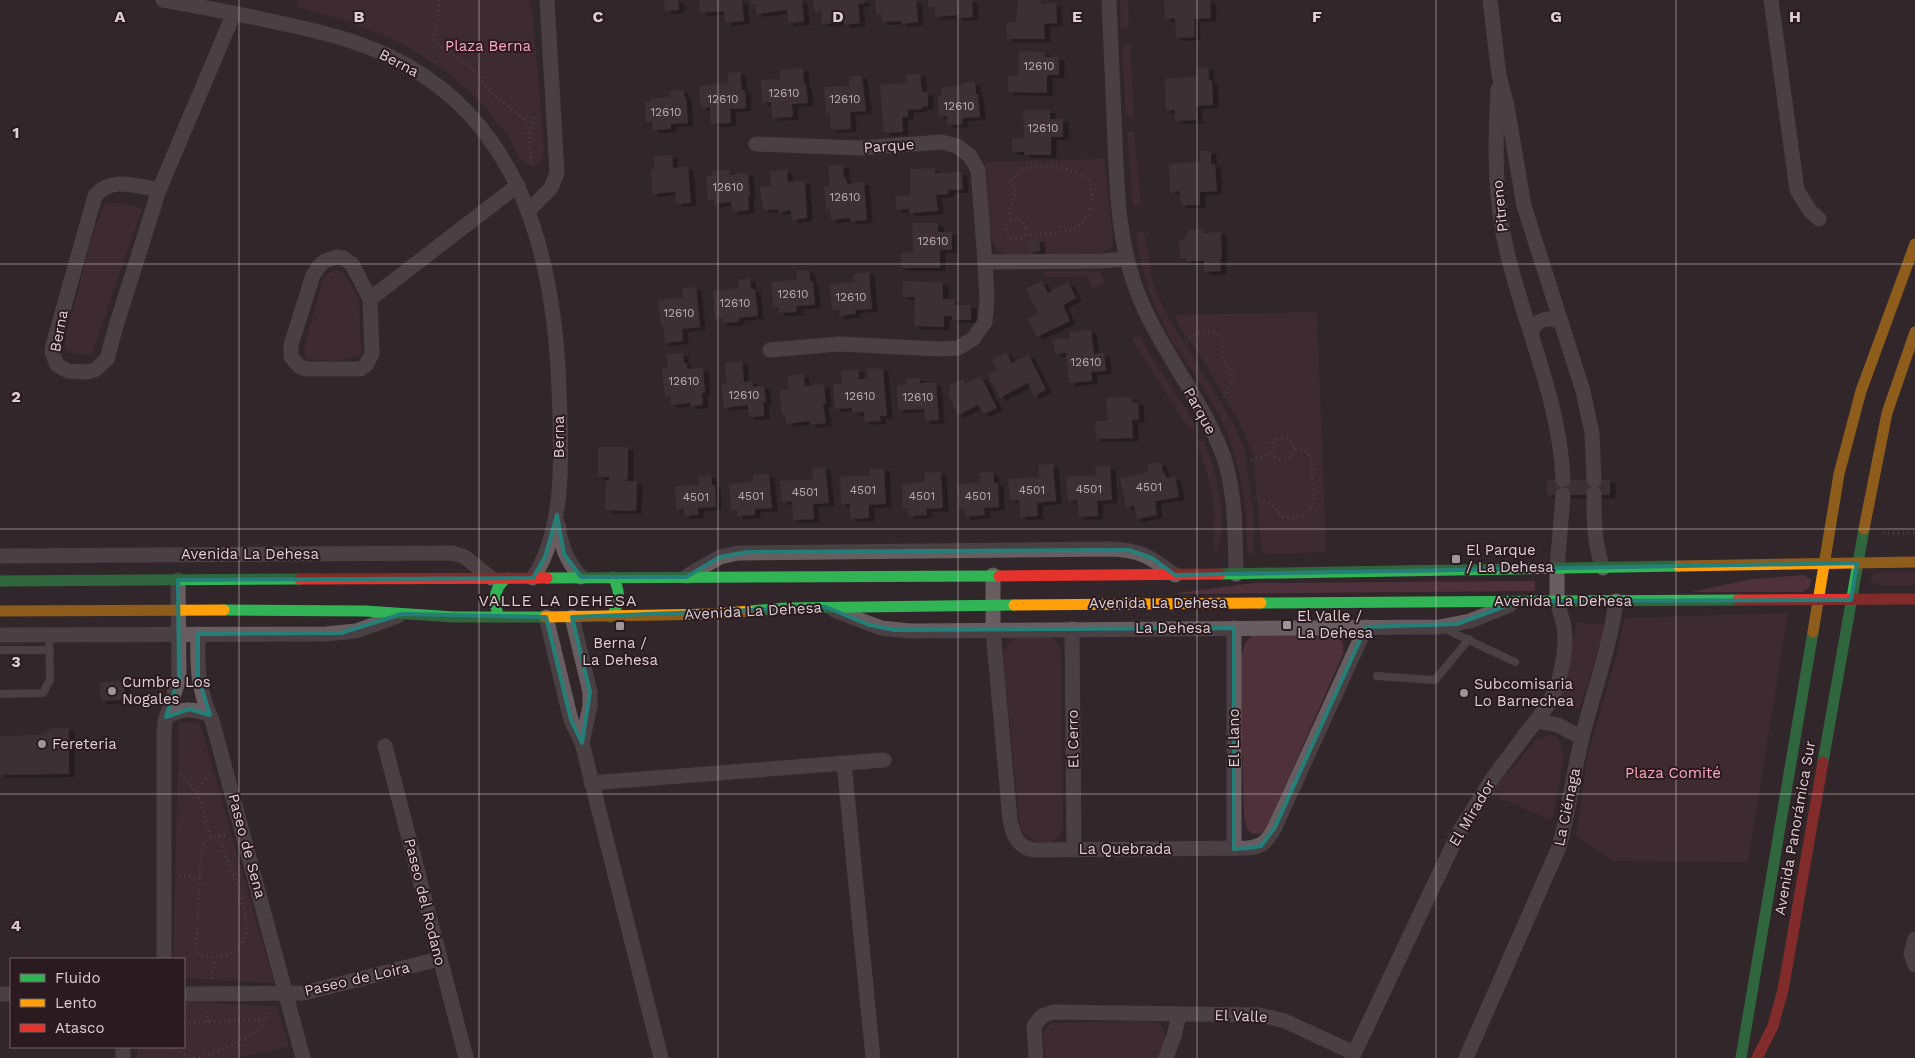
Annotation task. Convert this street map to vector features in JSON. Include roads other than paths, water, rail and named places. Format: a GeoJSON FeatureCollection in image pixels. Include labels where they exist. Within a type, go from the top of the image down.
{"type":"FeatureCollection","features":[{"type":"Feature","properties":{"kind":"street","name":"Berna"},"geometry":{"type":"LineString","coordinates":[[163,0],[214,4],[234,13],[335,36],[390,57],[437,85],[473,118],[499,151],[518,185],[528,211],[546,277],[556,344],[560,443],[557,515],[564,554],[581,577]]}},
{"type":"Feature","properties":{"kind":"street"},"geometry":{"type":"LineString","coordinates":[[528,211],[551,188],[557,173],[547,0]]}},
{"type":"Feature","properties":{"kind":"street","name":"Parque"},"geometry":{"type":"LineString","coordinates":[[1109,0],[1118,206],[1127,259],[1134,283],[1151,324],[1211,428],[1224,458],[1233,498],[1236,574]]}},
{"type":"Feature","properties":{"kind":"street","name":"Pitreno"},"geometry":{"type":"LineString","coordinates":[[1490,0],[1499,75],[1507,106],[1524,206],[1588,412],[1594,452],[1594,529],[1598,554],[1603,568]]}},
{"type":"Feature","properties":{"kind":"street"},"geometry":{"type":"LineString","coordinates":[[1771,0],[1797,190],[1806,206],[1819,220]]}},
{"type":"Feature","properties":{"kind":"street","name":"Berna"},"geometry":{"type":"LineString","coordinates":[[159,190],[118,183],[104,187],[95,196],[53,345],[54,359],[62,369],[87,372],[95,370],[107,359],[159,190],[234,13]]}},
{"type":"Feature","properties":{"kind":"street","name":"Pitreno"},"geometry":{"type":"LineString","coordinates":[[1499,75],[1496,160],[1499,212],[1507,252],[1557,425],[1562,458],[1563,488],[1557,569]]}},
{"type":"Feature","properties":{"kind":"street","name":"Parque"},"geometry":{"type":"LineString","coordinates":[[756,144],[860,148],[942,142],[957,146],[970,156],[978,170],[985,262],[987,306],[985,322],[973,339],[958,348],[940,349],[839,344],[770,350]]}},
{"type":"Feature","properties":{"kind":"street"},"geometry":{"type":"LineString","coordinates":[[370,299],[518,185]]}},
{"type":"Feature","properties":{"kind":"street","name":"Avenida Panorámica Sur"},"geometry":{"type":"LineString","coordinates":[[1741,1058],[1840,474],[1861,392],[1915,244]]}},
{"type":"Feature","properties":{"kind":"street"},"geometry":{"type":"LineString","coordinates":[[337,257],[348,260],[355,268],[370,299],[372,354],[366,365],[354,370],[315,370],[300,367],[295,363],[291,357],[291,344],[313,275],[320,265],[337,257]]}},
{"type":"Feature","properties":{"kind":"street"},"geometry":{"type":"LineString","coordinates":[[985,262],[1105,261],[1127,259]]}},
{"type":"Feature","properties":{"kind":"street"},"geometry":{"type":"LineString","coordinates":[[1531,334],[1533,328],[1542,320],[1549,318],[1561,322]]}},
{"type":"Feature","properties":{"kind":"street","name":"Avenida Panorámica Sur"},"geometry":{"type":"LineString","coordinates":[[1757,1058],[1773,1026],[1783,990],[1857,563],[1887,413],[1915,332]]}},
{"type":"Feature","properties":{"kind":"street","name":"Berna"},"geometry":{"type":"LineString","coordinates":[[533,578],[545,557],[557,515]]}},
{"type":"Feature","properties":{"kind":"street","name":"Avenida La Dehesa"},"geometry":{"type":"LineString","coordinates":[[686,577],[720,557],[738,553],[1110,549],[1142,553],[1176,575]]}},
{"type":"Feature","properties":{"kind":"street","name":"Avenida La Dehesa"},"geometry":{"type":"LineString","coordinates":[[0,556],[452,553],[465,557],[491,578]]}},
{"type":"Feature","properties":{"kind":"street","name":"Avenida La Dehesa"},"geometry":{"type":"LineString","coordinates":[[0,581],[1176,575],[1915,562]]}},
{"type":"Feature","properties":{"kind":"street","name":"El Mirador"},"geometry":{"type":"LineString","coordinates":[[1353,1056],[1459,832],[1494,776],[1537,722],[1558,684],[1563,664],[1565,641],[1564,626],[1557,601],[1557,569]]}},
{"type":"Feature","properties":{"kind":"street","name":"La Quebrada"},"geometry":{"type":"LineString","coordinates":[[993,575],[993,630],[1012,831],[1015,839],[1024,848],[1033,850],[1234,849],[1261,846],[1270,836],[1366,627]]}},
{"type":"Feature","properties":{"kind":"street"},"geometry":{"type":"LineString","coordinates":[[611,617],[619,602],[620,593],[618,584],[613,577]]}},
{"type":"Feature","properties":{"kind":"street"},"geometry":{"type":"LineString","coordinates":[[499,617],[495,606],[495,593],[499,585],[507,578]]}},
{"type":"Feature","properties":{"kind":"street"},"geometry":{"type":"LineString","coordinates":[[164,958],[164,733],[166,717],[179,678],[178,580]]}},
{"type":"Feature","properties":{"kind":"street","name":"Avenida La Dehesa"},"geometry":{"type":"LineString","coordinates":[[0,611],[299,610],[454,617],[611,617],[689,615],[785,608],[993,604],[1915,599]]}},
{"type":"Feature","properties":{"kind":"street","name":"La Dehesa"},"geometry":{"type":"LineString","coordinates":[[826,607],[869,624],[895,630],[1366,627],[1439,626],[1470,621],[1519,601]]}},
{"type":"Feature","properties":{"kind":"street","name":"La Ciénaga"},"geometry":{"type":"LineString","coordinates":[[1466,1058],[1559,847],[1568,813],[1582,738],[1610,638],[1616,601]]}},
{"type":"Feature","properties":{"kind":"street","name":"Avenida La Dehesa"},"geometry":{"type":"LineString","coordinates":[[0,635],[49,642],[178,634],[341,633],[375,625],[402,614]]}},
{"type":"Feature","properties":{"kind":"street"},"geometry":{"type":"LineString","coordinates":[[546,617],[571,720],[582,743],[661,1058]]}},
{"type":"Feature","properties":{"kind":"street"},"geometry":{"type":"LineString","coordinates":[[572,617],[590,692],[590,706],[582,743]]}},
{"type":"Feature","properties":{"kind":"street","name":"El Llano"},"geometry":{"type":"LineString","coordinates":[[1234,628],[1234,849]]}},
{"type":"Feature","properties":{"kind":"street","name":"El Cerro"},"geometry":{"type":"LineString","coordinates":[[1072,629],[1074,850]]}},
{"type":"Feature","properties":{"kind":"street","name":"Paseo de Sena"},"geometry":{"type":"LineString","coordinates":[[198,634],[198,676],[287,994],[303,1058]]}},
{"type":"Feature","properties":{"kind":"street"},"geometry":{"type":"LineString","coordinates":[[166,717],[175,712],[189,709],[210,715]]}},
{"type":"Feature","properties":{"kind":"street"},"geometry":{"type":"LineString","coordinates":[[1537,722],[1558,726],[1582,738]]}},
{"type":"Feature","properties":{"kind":"street","name":"Paseo del Rodano"},"geometry":{"type":"LineString","coordinates":[[385,746],[466,1058]]}},
{"type":"Feature","properties":{"kind":"street"},"geometry":{"type":"LineString","coordinates":[[591,783],[884,760]]}},
{"type":"Feature","properties":{"kind":"street"},"geometry":{"type":"LineString","coordinates":[[844,764],[873,1058]]}},
{"type":"Feature","properties":{"kind":"street"},"geometry":{"type":"LineString","coordinates":[[1915,939],[1911,954],[1915,965]]}},
{"type":"Feature","properties":{"kind":"street","name":"Paseo de Loira"},"geometry":{"type":"LineString","coordinates":[[185,994],[287,994],[321,990],[440,959]]}},
{"type":"Feature","properties":{"kind":"street","name":"El Valle"},"geometry":{"type":"LineString","coordinates":[[1036,1058],[1034,1026],[1037,1020],[1048,1013],[1246,1014],[1274,1017],[1296,1025],[1353,1056]]}},
{"type":"Feature","properties":{"kind":"street"},"geometry":{"type":"LineString","coordinates":[[1166,1058],[1179,1015]]}},
{"type":"Feature","properties":{"kind":"lane"},"geometry":{"type":"LineString","coordinates":[[1439,626],[1515,662]]}},
{"type":"Feature","properties":{"kind":"lane"},"geometry":{"type":"LineString","coordinates":[[1377,676],[1435,680],[1469,639]]}},
{"type":"Feature","properties":{"kind":"lane"},"geometry":{"type":"LineString","coordinates":[[0,650],[49,642],[50,680],[43,693],[0,694]]}},
{"type":"Feature","properties":{"kind":"place","name":"El Parque / La Dehesa"},"geometry":{"type":"Point","coordinates":[1456,559]}},
{"type":"Feature","properties":{"kind":"place","name":"El Valle / La Dehesa"},"geometry":{"type":"Point","coordinates":[1287,625]}},
{"type":"Feature","properties":{"kind":"place","name":"Berna / La Dehesa"},"geometry":{"type":"Point","coordinates":[620,626]}},
{"type":"Feature","properties":{"kind":"place","name":"Cumbre Los Nogales"},"geometry":{"type":"Point","coordinates":[112,691]}},
{"type":"Feature","properties":{"kind":"place","name":"Subcomisaria Lo Barnechea"},"geometry":{"type":"Point","coordinates":[1464,693]}},
{"type":"Feature","properties":{"kind":"place","name":"Fereteria"},"geometry":{"type":"Point","coordinates":[42,744]}},
{"type":"Feature","properties":{"kind":"district","name":"VALLE LA DEHESA"},"geometry":{"type":"Point","coordinates":[558,600]}},
{"type":"Feature","properties":{"kind":"park label","name":"Plaza Berna"},"geometry":{"type":"Point","coordinates":[488,46]}},
{"type":"Feature","properties":{"kind":"park label","name":"Plaza Comité"},"geometry":{"type":"Point","coordinates":[1673,773]}}]}
